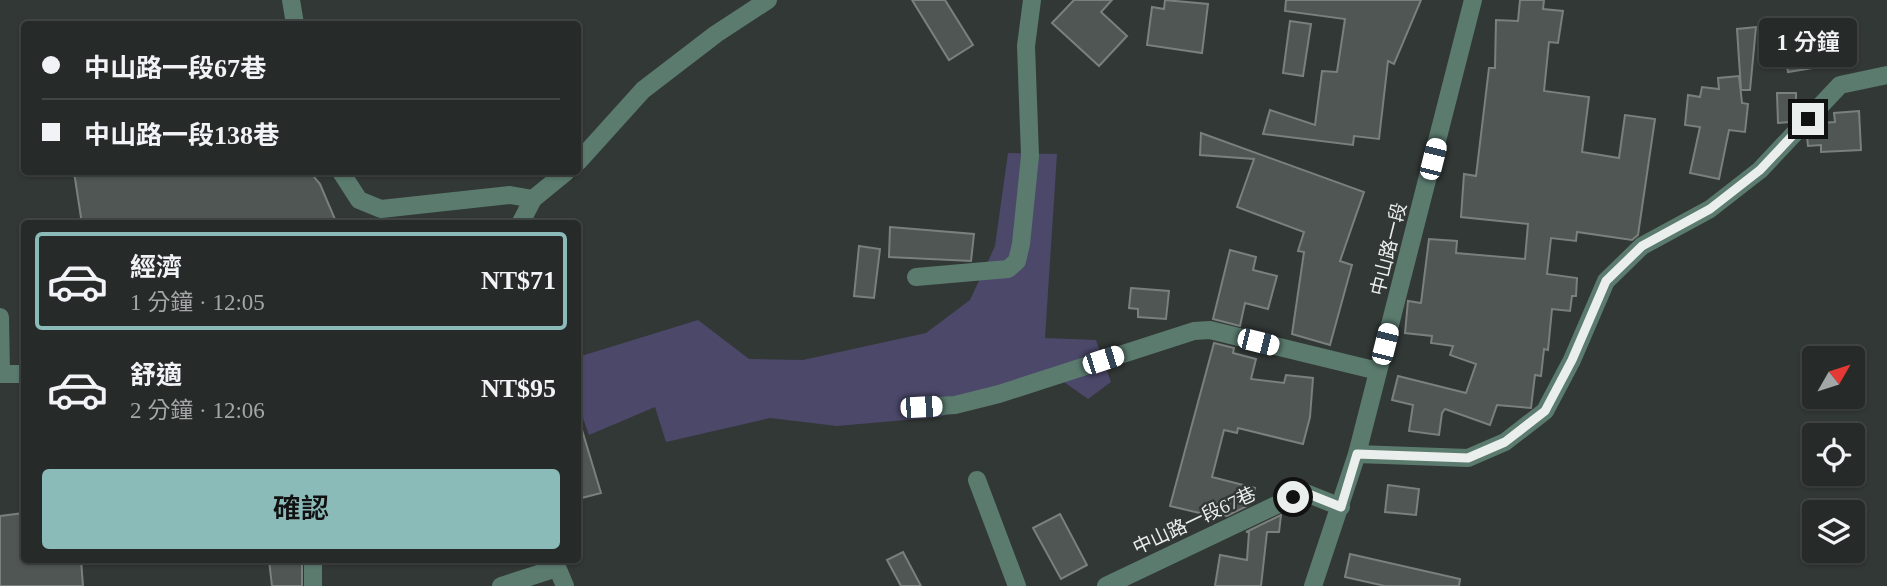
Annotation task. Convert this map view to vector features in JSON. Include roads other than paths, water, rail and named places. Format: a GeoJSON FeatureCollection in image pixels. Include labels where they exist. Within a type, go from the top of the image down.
{"type":"FeatureCollection","features":[{"type":"Feature","properties":{"kind":"street"},"geometry":{"type":"LineString","coordinates":[[291,0],[294,21]]}},
{"type":"Feature","properties":{"kind":"street"},"geometry":{"type":"LineString","coordinates":[[581,159],[643,90],[716,34],[768,0]]}},
{"type":"Feature","properties":{"kind":"street"},"geometry":{"type":"LineString","coordinates":[[916,277],[1008,269],[1017,261],[1030,156],[1026,46],[1032,0]]}},
{"type":"Feature","properties":{"kind":"street","name":"中山路一段"},"geometry":{"type":"LineString","coordinates":[[1313,586],[1357,454],[1473,0]]}},
{"type":"Feature","properties":{"kind":"street"},"geometry":{"type":"LineString","coordinates":[[1357,454],[1468,458],[1505,442],[1545,411],[1572,360],[1606,281],[1642,246],[1710,209],[1760,170],[1840,85],[1887,75]]}},
{"type":"Feature","properties":{"kind":"street"},"geometry":{"type":"LineString","coordinates":[[343,175],[359,200],[381,209],[509,195],[533,199]]}},
{"type":"Feature","properties":{"kind":"street"},"geometry":{"type":"LineString","coordinates":[[522,220],[533,199],[562,175]]}},
{"type":"Feature","properties":{"kind":"street"},"geometry":{"type":"LineString","coordinates":[[0,317],[1,374],[21,374]]}},
{"type":"Feature","properties":{"kind":"street"},"geometry":{"type":"LineString","coordinates":[[921,407],[955,405],[999,394],[1194,331],[1210,330],[1378,371]]}},
{"type":"Feature","properties":{"kind":"street"},"geometry":{"type":"LineString","coordinates":[[977,480],[1017,586]]}},
{"type":"Feature","properties":{"kind":"street","name":"中山路一段67巷"},"geometry":{"type":"LineString","coordinates":[[1106,586],[1293,497],[1306,493],[1341,507]]}},
{"type":"Feature","properties":{"kind":"street"},"geometry":{"type":"LineString","coordinates":[[313,563],[313,586]]}},
{"type":"Feature","properties":{"kind":"street"},"geometry":{"type":"LineString","coordinates":[[501,586],[556,564],[565,586]]}}]}
